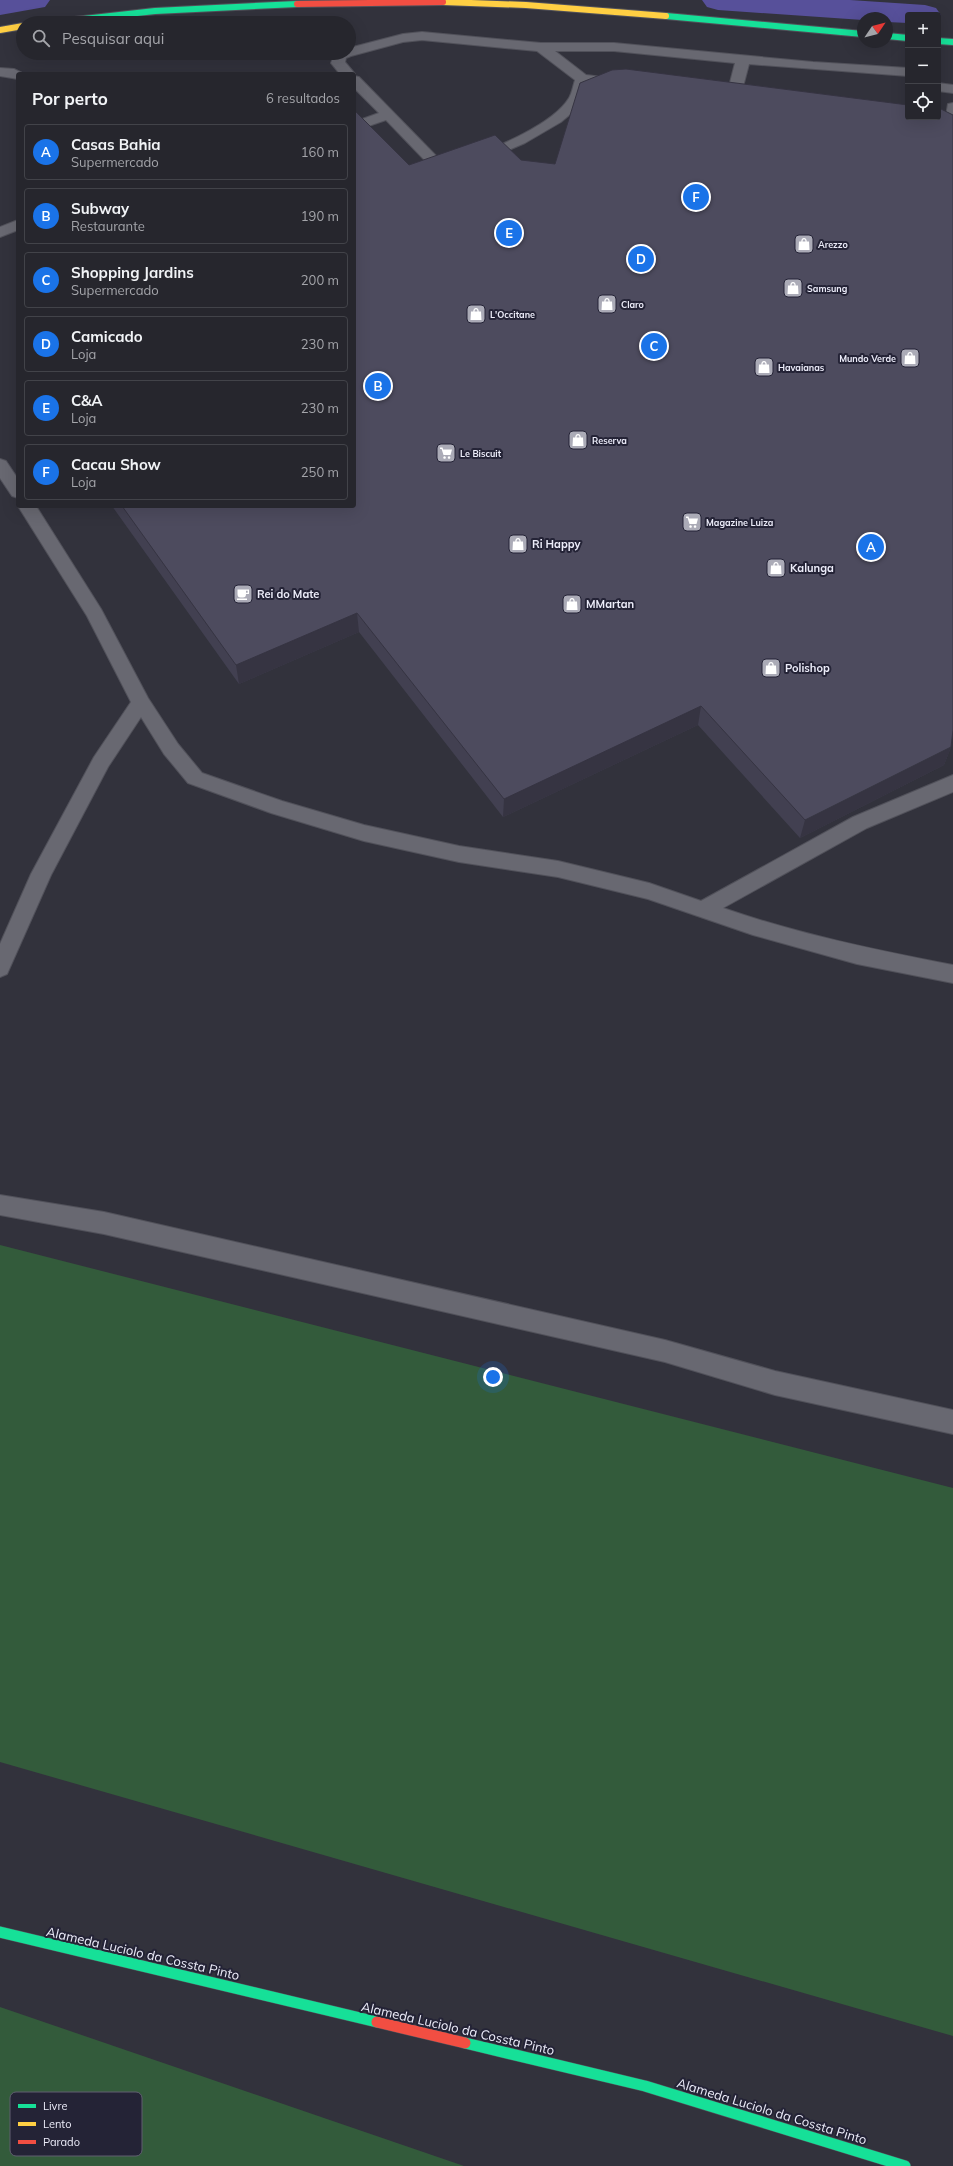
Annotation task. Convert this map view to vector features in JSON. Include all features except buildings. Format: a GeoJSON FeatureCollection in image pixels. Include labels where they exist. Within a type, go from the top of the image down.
{"type":"FeatureCollection","features":[{"type":"Feature","properties":{"kind":"main road"},"geometry":{"type":"LineString","coordinates":[[580,0],[591,10]]}},
{"type":"Feature","properties":{"kind":"main road"},"geometry":{"type":"LineString","coordinates":[[101,16],[124,13],[291,4],[385,2],[479,3],[591,10],[857,33]]}},
{"type":"Feature","properties":{"kind":"main road"},"geometry":{"type":"LineString","coordinates":[[0,30],[16,27]]}},
{"type":"Feature","properties":{"kind":"main road"},"geometry":{"type":"LineString","coordinates":[[893,37],[905,38]]}},
{"type":"Feature","properties":{"kind":"main road"},"geometry":{"type":"LineString","coordinates":[[941,41],[953,42]]}},
{"type":"Feature","properties":{"kind":"main road","name":"Alameda Luciolo da Cossta Pinto"},"geometry":{"type":"LineString","coordinates":[[0,1932],[645,2086],[905,2166]]}},
{"type":"Feature","properties":{"kind":"lane"},"geometry":{"type":"LineString","coordinates":[[356,51],[403,38],[422,36],[541,46],[614,46],[743,60],[905,72]]}},
{"type":"Feature","properties":{"kind":"lane"},"geometry":{"type":"LineString","coordinates":[[541,46],[593,72],[632,84]]}},
{"type":"Feature","properties":{"kind":"lane"},"geometry":{"type":"LineString","coordinates":[[356,82],[442,170],[447,171],[526,138],[566,110],[614,46]]}},
{"type":"Feature","properties":{"kind":"lane"},"geometry":{"type":"LineString","coordinates":[[339,60],[338,63],[346,72]]}},
{"type":"Feature","properties":{"kind":"lane"},"geometry":{"type":"LineString","coordinates":[[733,98],[743,60]]}},
{"type":"Feature","properties":{"kind":"lane"},"geometry":{"type":"LineString","coordinates":[[813,66],[905,81]]}},
{"type":"Feature","properties":{"kind":"lane"},"geometry":{"type":"LineString","coordinates":[[0,72],[9,72],[16,74]]}},
{"type":"Feature","properties":{"kind":"lane"},"geometry":{"type":"LineString","coordinates":[[941,87],[953,89]]}},
{"type":"Feature","properties":{"kind":"lane"},"geometry":{"type":"LineString","coordinates":[[717,96],[748,100]]}},
{"type":"Feature","properties":{"kind":"lane"},"geometry":{"type":"LineString","coordinates":[[948,127],[953,107]]}},
{"type":"Feature","properties":{"kind":"lane"},"geometry":{"type":"LineString","coordinates":[[356,126],[388,114]]}},
{"type":"Feature","properties":{"kind":"lane"},"geometry":{"type":"LineString","coordinates":[[0,232],[16,226]]}},
{"type":"Feature","properties":{"kind":"lane"},"geometry":{"type":"LineString","coordinates":[[0,246],[16,241]]}},
{"type":"Feature","properties":{"kind":"lane"},"geometry":{"type":"LineString","coordinates":[[0,465],[16,489]]}},
{"type":"Feature","properties":{"kind":"lane"},"geometry":{"type":"LineString","coordinates":[[28,508],[95,614],[141,702],[171,749],[195,778],[278,808],[364,833],[459,854],[558,869],[649,891],[704,909],[754,928],[849,953],[953,974]]}},
{"type":"Feature","properties":{"kind":"lane"},"geometry":{"type":"LineString","coordinates":[[0,968],[45,867],[101,762],[141,702]]}},
{"type":"Feature","properties":{"kind":"lane"},"geometry":{"type":"LineString","coordinates":[[704,909],[794,858],[883,812],[934,793],[953,783]]}},
{"type":"Feature","properties":{"kind":"lane"},"geometry":{"type":"LineString","coordinates":[[0,1206],[111,1225],[545,1325],[665,1351],[775,1383],[953,1422]]}},
{"type":"Feature","properties":{"kind":"green space"},"geometry":{"type":"Polygon","coordinates":[[[0,1245],[953,1488],[953,2036],[0,1762],[0,1245]]]}},
{"type":"Feature","properties":{"kind":"green space"},"geometry":{"type":"Polygon","coordinates":[[[0,2007],[464,2166],[0,2166],[0,2007]]]}},
{"type":"Feature","properties":{"kind":"waterway"},"geometry":{"type":"LineString","coordinates":[[0,5],[34,0]]}},
{"type":"Feature","properties":{"kind":"waterway"},"geometry":{"type":"LineString","coordinates":[[718,0],[905,14]]}},
{"type":"Feature","properties":{"kind":"traffic: fast"},"geometry":{"type":"LineString","coordinates":[[110,16],[155,11],[297,4]]}},
{"type":"Feature","properties":{"kind":"traffic: fast"},"geometry":{"type":"LineString","coordinates":[[666,16],[857,33]]}},
{"type":"Feature","properties":{"kind":"traffic: fast"},"geometry":{"type":"LineString","coordinates":[[893,37],[905,38]]}},
{"type":"Feature","properties":{"kind":"traffic: fast"},"geometry":{"type":"LineString","coordinates":[[941,41],[953,42]]}},
{"type":"Feature","properties":{"kind":"traffic: fast"},"geometry":{"type":"LineString","coordinates":[[0,1932],[377,2022]]}},
{"type":"Feature","properties":{"kind":"traffic: fast"},"geometry":{"type":"LineString","coordinates":[[465,2043],[645,2086],[905,2166]]}},
{"type":"Feature","properties":{"kind":"traffic: slow"},"geometry":{"type":"LineString","coordinates":[[443,2],[526,5],[666,16]]}},
{"type":"Feature","properties":{"kind":"traffic: slow"},"geometry":{"type":"LineString","coordinates":[[0,30],[16,27]]}},
{"type":"Feature","properties":{"kind":"traffic: jam"},"geometry":{"type":"LineString","coordinates":[[297,4],[443,2]]}},
{"type":"Feature","properties":{"kind":"traffic: jam"},"geometry":{"type":"LineString","coordinates":[[377,2022],[465,2043]]}},
{"type":"Feature","properties":{"kind":"place","name":"Cacau Show"},"geometry":{"type":"Point","coordinates":[696,197]}},
{"type":"Feature","properties":{"kind":"place","name":"C&A"},"geometry":{"type":"Point","coordinates":[509,233]}},
{"type":"Feature","properties":{"kind":"place","name":"Arezzo"},"geometry":{"type":"Point","coordinates":[804,244]}},
{"type":"Feature","properties":{"kind":"place","name":"Camicado"},"geometry":{"type":"Point","coordinates":[641,259]}},
{"type":"Feature","properties":{"kind":"place","name":"Samsung"},"geometry":{"type":"Point","coordinates":[793,288]}},
{"type":"Feature","properties":{"kind":"place","name":"Claro"},"geometry":{"type":"Point","coordinates":[607,304]}},
{"type":"Feature","properties":{"kind":"place","name":"L'Occitane"},"geometry":{"type":"Point","coordinates":[476,314]}},
{"type":"Feature","properties":{"kind":"place","name":"Shopping Jardins"},"geometry":{"type":"Point","coordinates":[654,346]}},
{"type":"Feature","properties":{"kind":"place","name":"Mundo Verde"},"geometry":{"type":"Point","coordinates":[910,358]}},
{"type":"Feature","properties":{"kind":"place","name":"Havaianas"},"geometry":{"type":"Point","coordinates":[764,367]}},
{"type":"Feature","properties":{"kind":"place","name":"Subway"},"geometry":{"type":"Point","coordinates":[378,386]}},
{"type":"Feature","properties":{"kind":"place","name":"Reserva"},"geometry":{"type":"Point","coordinates":[578,440]}},
{"type":"Feature","properties":{"kind":"place","name":"Le Biscuit"},"geometry":{"type":"Point","coordinates":[446,453]}},
{"type":"Feature","properties":{"kind":"place","name":"Magazine Luiza"},"geometry":{"type":"Point","coordinates":[692,522]}},
{"type":"Feature","properties":{"kind":"place","name":"Ri Happy"},"geometry":{"type":"Point","coordinates":[518,544]}},
{"type":"Feature","properties":{"kind":"place","name":"Casas Bahia"},"geometry":{"type":"Point","coordinates":[871,547]}},
{"type":"Feature","properties":{"kind":"place","name":"Kalunga"},"geometry":{"type":"Point","coordinates":[776,568]}},
{"type":"Feature","properties":{"kind":"place","name":"Rei do Mate"},"geometry":{"type":"Point","coordinates":[243,594]}},
{"type":"Feature","properties":{"kind":"place","name":"MMartan"},"geometry":{"type":"Point","coordinates":[572,604]}},
{"type":"Feature","properties":{"kind":"place","name":"Polishop"},"geometry":{"type":"Point","coordinates":[771,668]}}]}
